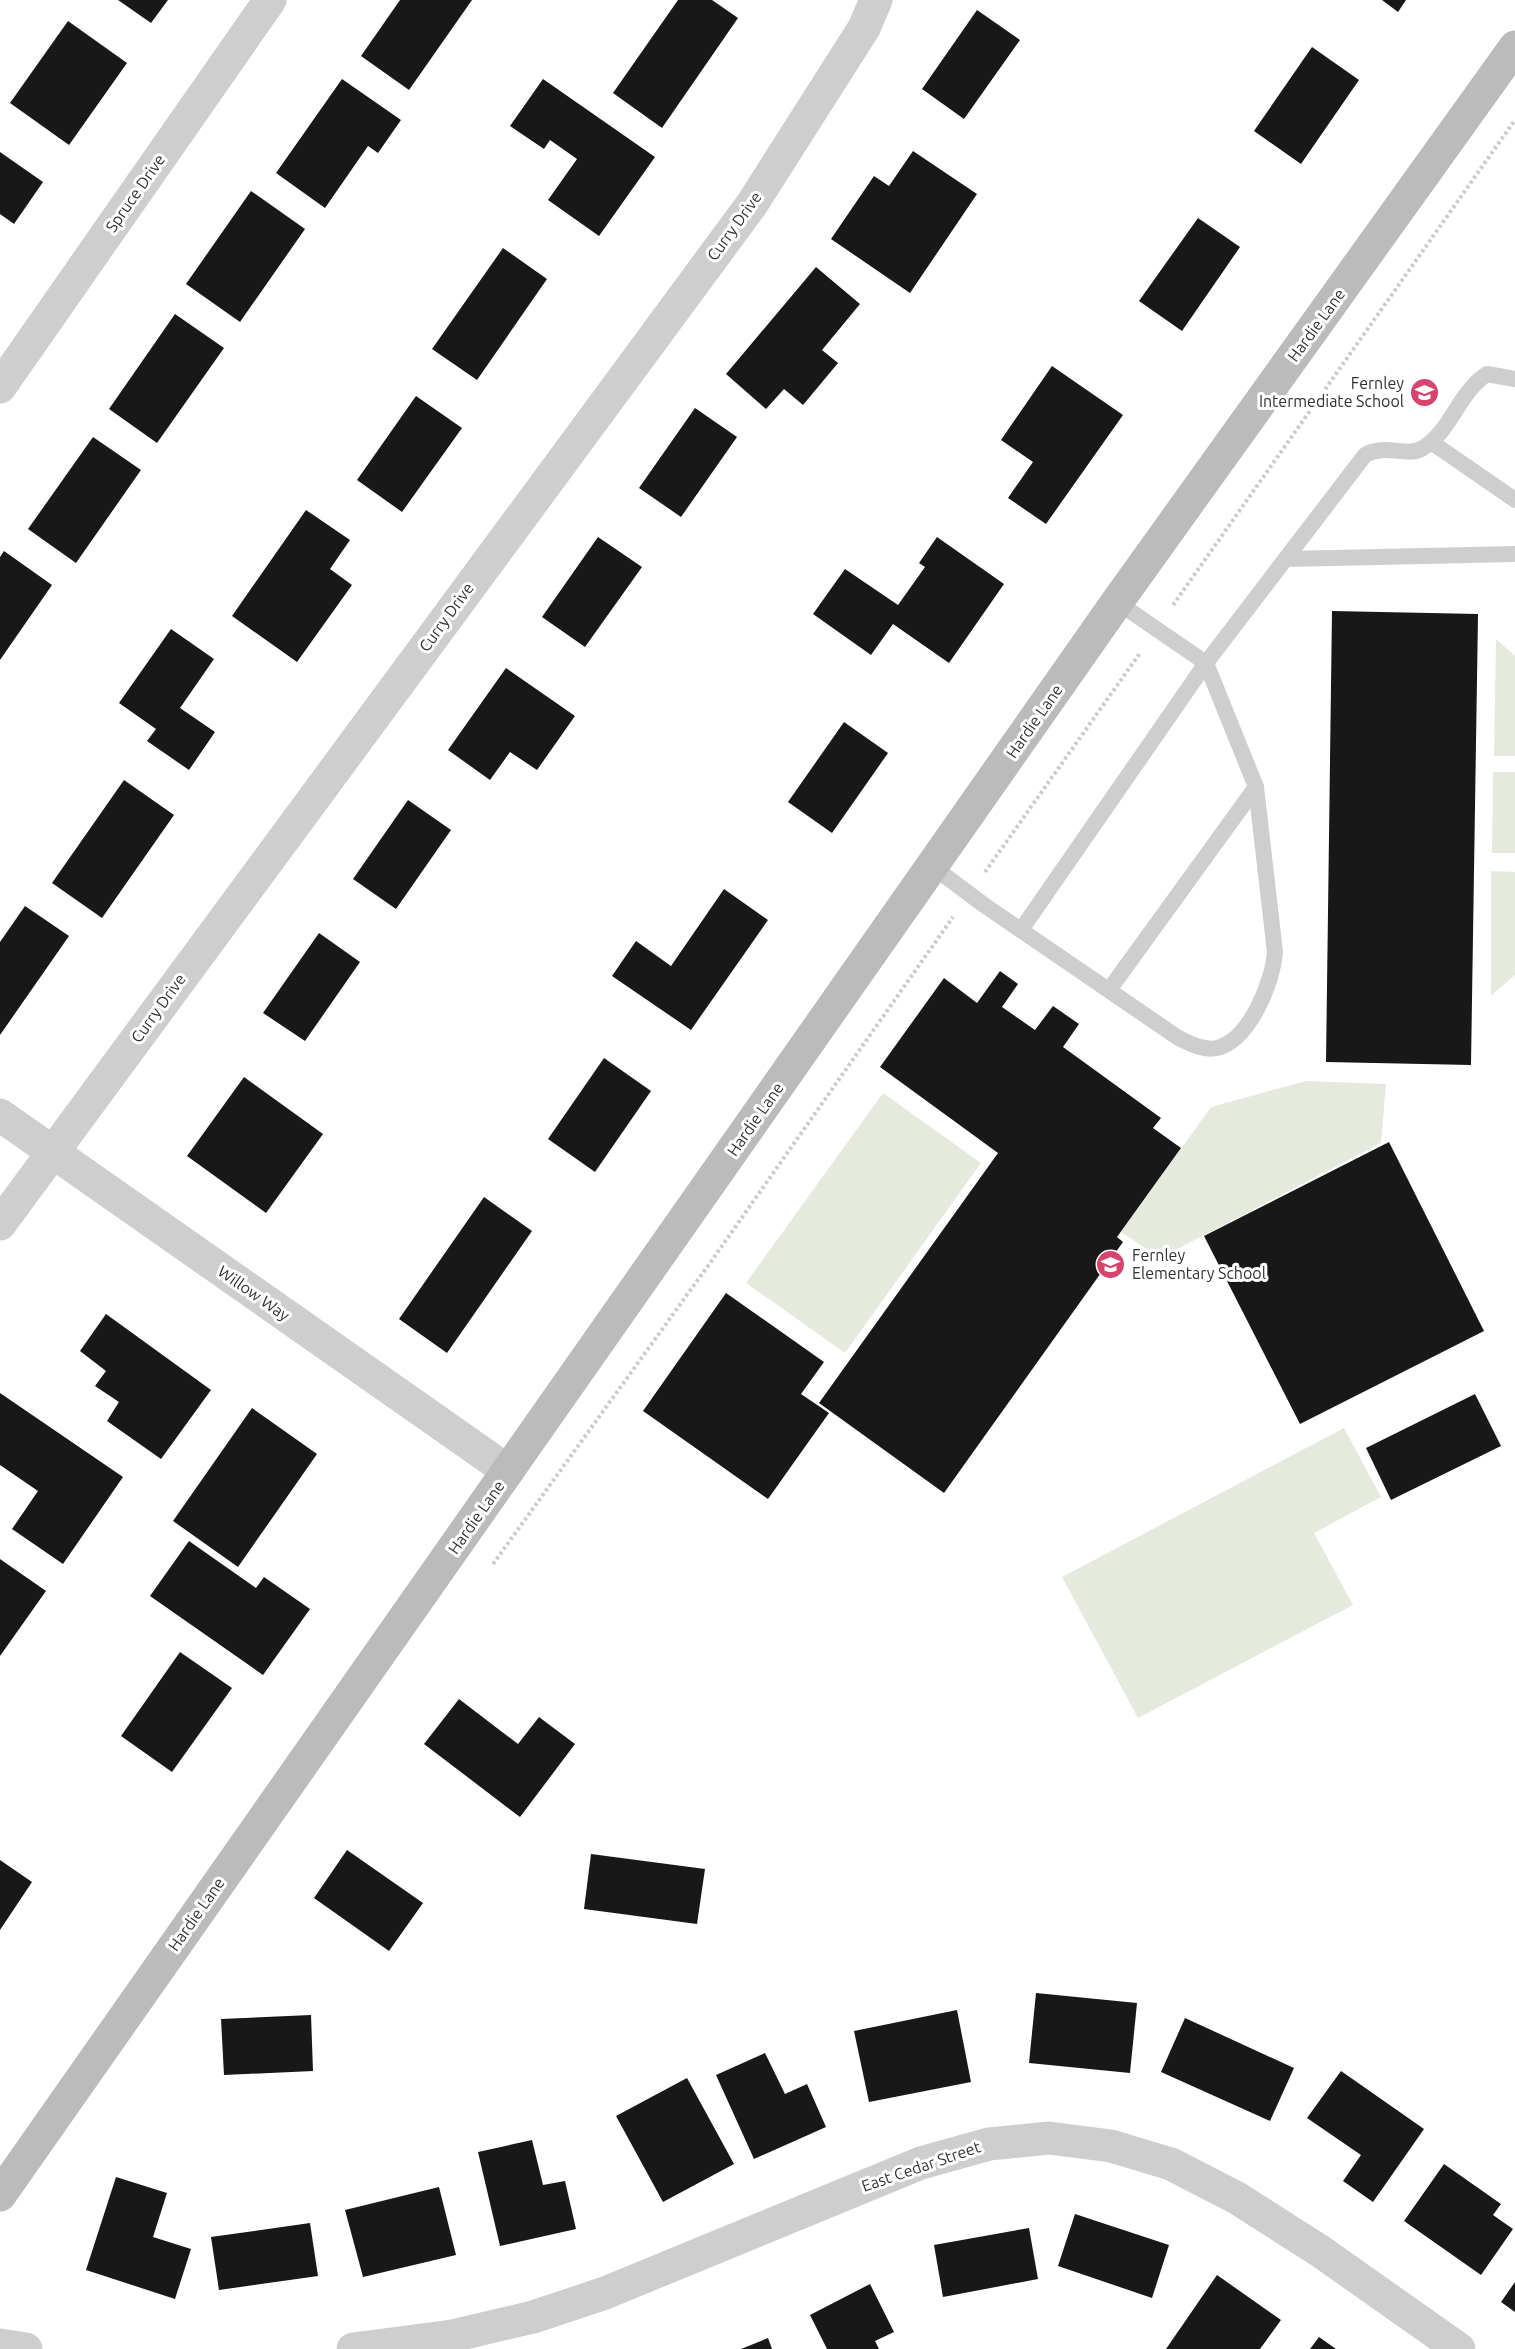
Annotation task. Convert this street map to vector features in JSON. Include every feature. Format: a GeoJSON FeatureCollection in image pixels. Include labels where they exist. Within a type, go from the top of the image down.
{"type":"FeatureCollection","features":[{"type":"Feature","properties":{"kind":"street","name":"Spruce Drive"},"geometry":{"type":"LineString","coordinates":[[0,387],[270,0]]}},
{"type":"Feature","properties":{"kind":"street","name":"Curry Drive"},"geometry":{"type":"LineString","coordinates":[[0,1224],[752,204],[864,27],[876,0]]}},
{"type":"Feature","properties":{"kind":"street","name":"Hardie Lane"},"geometry":{"type":"LineString","coordinates":[[0,2195],[1117,602],[1515,47]]}},
{"type":"Feature","properties":{"kind":"street","name":"Willow Way"},"geometry":{"type":"LineString","coordinates":[[0,1115],[508,1472]]}},
{"type":"Feature","properties":{"kind":"street","name":"East Cedar Street"},"geometry":{"type":"LineString","coordinates":[[353,2349],[452,2336],[533,2317],[605,2293],[921,2163],[989,2144],[1049,2138],[1111,2146],[1171,2164],[1237,2198],[1320,2251],[1459,2349]]}},
{"type":"Feature","properties":{"kind":"street"},"geometry":{"type":"LineString","coordinates":[[0,2345],[26,2349]]}},
{"type":"Feature","properties":{"kind":"lane"},"geometry":{"type":"LineString","coordinates":[[1021,930],[1206,663],[1365,455],[1375,449],[1421,450],[1431,442],[1476,381],[1487,374],[1515,379]]}},
{"type":"Feature","properties":{"kind":"lane"},"geometry":{"type":"LineString","coordinates":[[1431,442],[1515,500]]}},
{"type":"Feature","properties":{"kind":"lane"},"geometry":{"type":"LineString","coordinates":[[1286,559],[1515,554]]}},
{"type":"Feature","properties":{"kind":"lane"},"geometry":{"type":"LineString","coordinates":[[932,866],[1177,1037],[1197,1046],[1215,1049],[1229,1044],[1244,1028],[1274,973],[1275,952],[1256,787],[1206,663],[1117,602]]}},
{"type":"Feature","properties":{"kind":"lane"},"geometry":{"type":"LineString","coordinates":[[1109,990],[1256,787]]}},
{"type":"Feature","properties":{"kind":"path"},"geometry":{"type":"LineString","coordinates":[[493,1564],[717,1254],[1515,120]]}},
{"type":"Feature","properties":{"kind":"shaded area"},"geometry":{"type":"Polygon","coordinates":[[[1496,639],[1515,656],[1515,756],[1494,756],[1496,639]]]}},
{"type":"Feature","properties":{"kind":"shaded area"},"geometry":{"type":"Polygon","coordinates":[[[1493,772],[1515,772],[1515,853],[1492,853],[1493,772]]]}},
{"type":"Feature","properties":{"kind":"shaded area"},"geometry":{"type":"Polygon","coordinates":[[[1491,871],[1515,872],[1515,975],[1491,996],[1491,871]]]}},
{"type":"Feature","properties":{"kind":"shaded area"},"geometry":{"type":"Polygon","coordinates":[[[1306,1081],[1386,1084],[1381,1143],[1160,1258],[1121,1232],[1211,1107],[1306,1081]]]}},
{"type":"Feature","properties":{"kind":"shaded area"},"geometry":{"type":"Polygon","coordinates":[[[883,1093],[981,1163],[845,1353],[746,1283],[883,1093]]]}},
{"type":"Feature","properties":{"kind":"shaded area"},"geometry":{"type":"Polygon","coordinates":[[[1344,1428],[1381,1497],[1314,1533],[1353,1605],[1138,1718],[1062,1577],[1344,1428]]]}},
{"type":"Feature","properties":{"kind":"building"},"geometry":{"type":"Polygon","coordinates":[[[118,0],[168,0],[151,23],[118,0]]]}},
{"type":"Feature","properties":{"kind":"building"},"geometry":{"type":"Polygon","coordinates":[[[400,0],[472,0],[409,90],[361,56],[400,0]]]}},
{"type":"Feature","properties":{"kind":"building"},"geometry":{"type":"Polygon","coordinates":[[[678,0],[712,0],[738,18],[662,128],[613,93],[678,0]]]}},
{"type":"Feature","properties":{"kind":"building"},"geometry":{"type":"Polygon","coordinates":[[[1382,0],[1406,0],[1398,12],[1382,0]]]}},
{"type":"Feature","properties":{"kind":"building"},"geometry":{"type":"Polygon","coordinates":[[[977,10],[1020,40],[964,119],[922,89],[977,10]]]}},
{"type":"Feature","properties":{"kind":"building"},"geometry":{"type":"Polygon","coordinates":[[[68,21],[127,63],[69,145],[10,103],[68,21]]]}},
{"type":"Feature","properties":{"kind":"building"},"geometry":{"type":"Polygon","coordinates":[[[1312,47],[1359,80],[1301,164],[1254,131],[1312,47]]]}},
{"type":"Feature","properties":{"kind":"building"},"geometry":{"type":"Polygon","coordinates":[[[342,79],[401,120],[378,153],[368,146],[325,208],[276,173],[342,79]]]}},
{"type":"Feature","properties":{"kind":"building"},"geometry":{"type":"Polygon","coordinates":[[[543,79],[655,157],[599,236],[548,200],[577,159],[550,140],[544,149],[510,126],[543,79]]]}},
{"type":"Feature","properties":{"kind":"building"},"geometry":{"type":"Polygon","coordinates":[[[913,151],[977,194],[910,293],[831,239],[874,176],[889,186],[913,151]]]}},
{"type":"Feature","properties":{"kind":"building"},"geometry":{"type":"Polygon","coordinates":[[[0,152],[43,182],[14,224],[0,214],[0,152]]]}},
{"type":"Feature","properties":{"kind":"building"},"geometry":{"type":"Polygon","coordinates":[[[251,191],[305,229],[240,322],[186,284],[251,191]]]}},
{"type":"Feature","properties":{"kind":"building"},"geometry":{"type":"Polygon","coordinates":[[[1198,218],[1240,247],[1182,331],[1139,301],[1198,218]]]}},
{"type":"Feature","properties":{"kind":"building"},"geometry":{"type":"Polygon","coordinates":[[[503,248],[547,279],[477,380],[432,349],[503,248]]]}},
{"type":"Feature","properties":{"kind":"building"},"geometry":{"type":"Polygon","coordinates":[[[816,267],[860,304],[822,350],[838,363],[803,405],[784,389],[766,409],[726,374],[816,267]]]}},
{"type":"Feature","properties":{"kind":"building"},"geometry":{"type":"Polygon","coordinates":[[[175,314],[224,348],[157,443],[109,409],[175,314]]]}},
{"type":"Feature","properties":{"kind":"building"},"geometry":{"type":"Polygon","coordinates":[[[1052,366],[1123,415],[1046,524],[1008,498],[1033,462],[1001,440],[1052,366]]]}},
{"type":"Feature","properties":{"kind":"building"},"geometry":{"type":"Polygon","coordinates":[[[416,396],[462,428],[402,512],[357,480],[416,396]]]}},
{"type":"Feature","properties":{"kind":"building"},"geometry":{"type":"Polygon","coordinates":[[[695,408],[737,437],[681,517],[639,488],[695,408]]]}},
{"type":"Feature","properties":{"kind":"building"},"geometry":{"type":"Polygon","coordinates":[[[93,437],[141,470],[76,563],[28,529],[93,437]]]}},
{"type":"Feature","properties":{"kind":"building"},"geometry":{"type":"Polygon","coordinates":[[[306,510],[350,540],[330,569],[352,585],[297,662],[232,616],[306,510]]]}},
{"type":"Feature","properties":{"kind":"building"},"geometry":{"type":"Polygon","coordinates":[[[598,537],[642,567],[585,647],[542,617],[598,537]]]}},
{"type":"Feature","properties":{"kind":"building"},"geometry":{"type":"Polygon","coordinates":[[[937,537],[1004,584],[949,663],[893,624],[871,655],[813,614],[845,569],[898,605],[925,567],[919,563],[937,537]]]}},
{"type":"Feature","properties":{"kind":"building"},"geometry":{"type":"Polygon","coordinates":[[[4,551],[52,585],[0,660],[0,557],[4,551]]]}},
{"type":"Feature","properties":{"kind":"building"},"geometry":{"type":"Polygon","coordinates":[[[1332,611],[1478,614],[1471,1065],[1326,1062],[1332,611]]]}},
{"type":"Feature","properties":{"kind":"building"},"geometry":{"type":"Polygon","coordinates":[[[171,629],[214,659],[180,708],[215,732],[189,770],[147,741],[156,729],[119,703],[171,629]]]}},
{"type":"Feature","properties":{"kind":"building"},"geometry":{"type":"Polygon","coordinates":[[[506,668],[575,716],[537,770],[510,752],[490,780],[448,750],[506,668]]]}},
{"type":"Feature","properties":{"kind":"building"},"geometry":{"type":"Polygon","coordinates":[[[844,722],[888,753],[832,833],[788,802],[844,722]]]}},
{"type":"Feature","properties":{"kind":"building"},"geometry":{"type":"Polygon","coordinates":[[[124,780],[174,815],[102,918],[52,883],[124,780]]]}},
{"type":"Feature","properties":{"kind":"building"},"geometry":{"type":"Polygon","coordinates":[[[408,800],[451,830],[396,909],[353,879],[408,800]]]}},
{"type":"Feature","properties":{"kind":"building"},"geometry":{"type":"Polygon","coordinates":[[[724,889],[768,920],[691,1030],[612,976],[636,941],[671,966],[724,889]]]}},
{"type":"Feature","properties":{"kind":"building"},"geometry":{"type":"Polygon","coordinates":[[[25,906],[69,936],[0,1035],[0,942],[25,906]]]}},
{"type":"Feature","properties":{"kind":"building"},"geometry":{"type":"Polygon","coordinates":[[[319,933],[360,962],[305,1041],[263,1013],[319,933]]]}},
{"type":"Feature","properties":{"kind":"building"},"geometry":{"type":"Polygon","coordinates":[[[1000,971],[1018,984],[1002,1007],[1035,1030],[1053,1006],[1079,1024],[1063,1047],[1161,1118],[1153,1128],[1181,1148],[1117,1237],[1123,1242],[944,1493],[819,1403],[998,1153],[880,1067],[944,978],[977,1003],[1000,971]]]}},
{"type":"Feature","properties":{"kind":"building"},"geometry":{"type":"Polygon","coordinates":[[[604,1058],[651,1091],[595,1172],[548,1139],[604,1058]]]}},
{"type":"Feature","properties":{"kind":"building"},"geometry":{"type":"Polygon","coordinates":[[[244,1077],[323,1134],[266,1213],[187,1156],[244,1077]]]}},
{"type":"Feature","properties":{"kind":"building"},"geometry":{"type":"Polygon","coordinates":[[[1389,1142],[1484,1331],[1300,1424],[1204,1236],[1389,1142]]]}},
{"type":"Feature","properties":{"kind":"building"},"geometry":{"type":"Polygon","coordinates":[[[484,1197],[532,1231],[447,1353],[399,1319],[484,1197]]]}},
{"type":"Feature","properties":{"kind":"building"},"geometry":{"type":"Polygon","coordinates":[[[726,1293],[824,1362],[801,1394],[829,1413],[768,1499],[643,1411],[726,1293]]]}},
{"type":"Feature","properties":{"kind":"building"},"geometry":{"type":"Polygon","coordinates":[[[106,1314],[211,1390],[161,1459],[107,1421],[119,1402],[95,1386],[106,1371],[80,1351],[106,1314]]]}},
{"type":"Feature","properties":{"kind":"building"},"geometry":{"type":"Polygon","coordinates":[[[0,1393],[123,1477],[63,1564],[12,1529],[38,1491],[0,1465],[0,1393]]]}},
{"type":"Feature","properties":{"kind":"building"},"geometry":{"type":"Polygon","coordinates":[[[1475,1394],[1501,1446],[1391,1500],[1366,1448],[1475,1394]]]}},
{"type":"Feature","properties":{"kind":"building"},"geometry":{"type":"Polygon","coordinates":[[[252,1408],[317,1454],[238,1567],[173,1521],[252,1408]]]}},
{"type":"Feature","properties":{"kind":"building"},"geometry":{"type":"Polygon","coordinates":[[[189,1541],[256,1588],[264,1577],[310,1609],[263,1675],[150,1596],[189,1541]]]}},
{"type":"Feature","properties":{"kind":"building"},"geometry":{"type":"Polygon","coordinates":[[[0,1559],[46,1591],[0,1656],[0,1559]]]}},
{"type":"Feature","properties":{"kind":"building"},"geometry":{"type":"Polygon","coordinates":[[[180,1652],[232,1688],[172,1772],[121,1736],[180,1652]]]}},
{"type":"Feature","properties":{"kind":"building"},"geometry":{"type":"Polygon","coordinates":[[[459,1699],[518,1744],[539,1717],[575,1744],[520,1817],[424,1744],[459,1699]]]}},
{"type":"Feature","properties":{"kind":"building"},"geometry":{"type":"Polygon","coordinates":[[[347,1850],[423,1903],[389,1951],[314,1898],[347,1850]]]}},
{"type":"Feature","properties":{"kind":"building"},"geometry":{"type":"Polygon","coordinates":[[[591,1854],[705,1869],[697,1924],[584,1909],[591,1854]]]}},
{"type":"Feature","properties":{"kind":"building"},"geometry":{"type":"Polygon","coordinates":[[[0,1860],[32,1882],[0,1930],[0,1860]]]}},
{"type":"Feature","properties":{"kind":"building"},"geometry":{"type":"Polygon","coordinates":[[[1036,1993],[1137,2003],[1130,2073],[1029,2063],[1036,1993]]]}},
{"type":"Feature","properties":{"kind":"building"},"geometry":{"type":"Polygon","coordinates":[[[957,2010],[971,2082],[869,2102],[854,2031],[957,2010]]]}},
{"type":"Feature","properties":{"kind":"building"},"geometry":{"type":"Polygon","coordinates":[[[311,2015],[313,2071],[224,2075],[221,2019],[311,2015]]]}},
{"type":"Feature","properties":{"kind":"building"},"geometry":{"type":"Polygon","coordinates":[[[1185,2018],[1294,2068],[1270,2121],[1161,2072],[1185,2018]]]}},
{"type":"Feature","properties":{"kind":"building"},"geometry":{"type":"Polygon","coordinates":[[[765,2053],[785,2094],[807,2084],[826,2127],[754,2159],[716,2075],[765,2053]]]}},
{"type":"Feature","properties":{"kind":"building"},"geometry":{"type":"Polygon","coordinates":[[[1341,2071],[1424,2129],[1373,2202],[1343,2181],[1361,2155],[1307,2118],[1341,2071]]]}},
{"type":"Feature","properties":{"kind":"building"},"geometry":{"type":"Polygon","coordinates":[[[687,2078],[734,2164],[663,2202],[616,2116],[687,2078]]]}},
{"type":"Feature","properties":{"kind":"building"},"geometry":{"type":"Polygon","coordinates":[[[532,2140],[543,2185],[565,2181],[576,2229],[500,2246],[478,2152],[532,2140]]]}},
{"type":"Feature","properties":{"kind":"building"},"geometry":{"type":"Polygon","coordinates":[[[1444,2164],[1501,2204],[1493,2215],[1513,2229],[1481,2275],[1404,2221],[1444,2164]]]}},
{"type":"Feature","properties":{"kind":"building"},"geometry":{"type":"Polygon","coordinates":[[[116,2177],[167,2193],[153,2237],[191,2249],[175,2299],[86,2270],[116,2177]]]}},
{"type":"Feature","properties":{"kind":"building"},"geometry":{"type":"Polygon","coordinates":[[[439,2187],[456,2255],[363,2277],[345,2210],[439,2187]]]}},
{"type":"Feature","properties":{"kind":"building"},"geometry":{"type":"Polygon","coordinates":[[[1075,2214],[1169,2245],[1152,2298],[1058,2266],[1075,2214]]]}},
{"type":"Feature","properties":{"kind":"building"},"geometry":{"type":"Polygon","coordinates":[[[310,2223],[318,2276],[219,2290],[211,2237],[310,2223]]]}},
{"type":"Feature","properties":{"kind":"building"},"geometry":{"type":"Polygon","coordinates":[[[1029,2228],[1038,2279],[943,2297],[934,2245],[1029,2228]]]}},
{"type":"Feature","properties":{"kind":"building"},"geometry":{"type":"Polygon","coordinates":[[[1217,2275],[1281,2320],[1260,2349],[1166,2349],[1217,2275]]]}},
{"type":"Feature","properties":{"kind":"building"},"geometry":{"type":"Polygon","coordinates":[[[1515,2282],[1515,2312],[1501,2302],[1515,2282]]]}},
{"type":"Feature","properties":{"kind":"building"},"geometry":{"type":"Polygon","coordinates":[[[870,2284],[894,2332],[875,2341],[879,2349],[827,2349],[810,2315],[870,2284]]]}},
{"type":"Feature","properties":{"kind":"building"},"geometry":{"type":"Polygon","coordinates":[[[1319,2337],[1336,2349],[1310,2349],[1319,2337]]]}},
{"type":"Feature","properties":{"kind":"building"},"geometry":{"type":"Polygon","coordinates":[[[768,2338],[772,2349],[741,2349],[768,2338]]]}},
{"type":"Feature","properties":{"kind":"place","name":"Fernley Intermediate School"},"geometry":{"type":"Point","coordinates":[1425,392]}},
{"type":"Feature","properties":{"kind":"place","name":"Fernley Elementary School"},"geometry":{"type":"Point","coordinates":[1111,1264]}}]}
